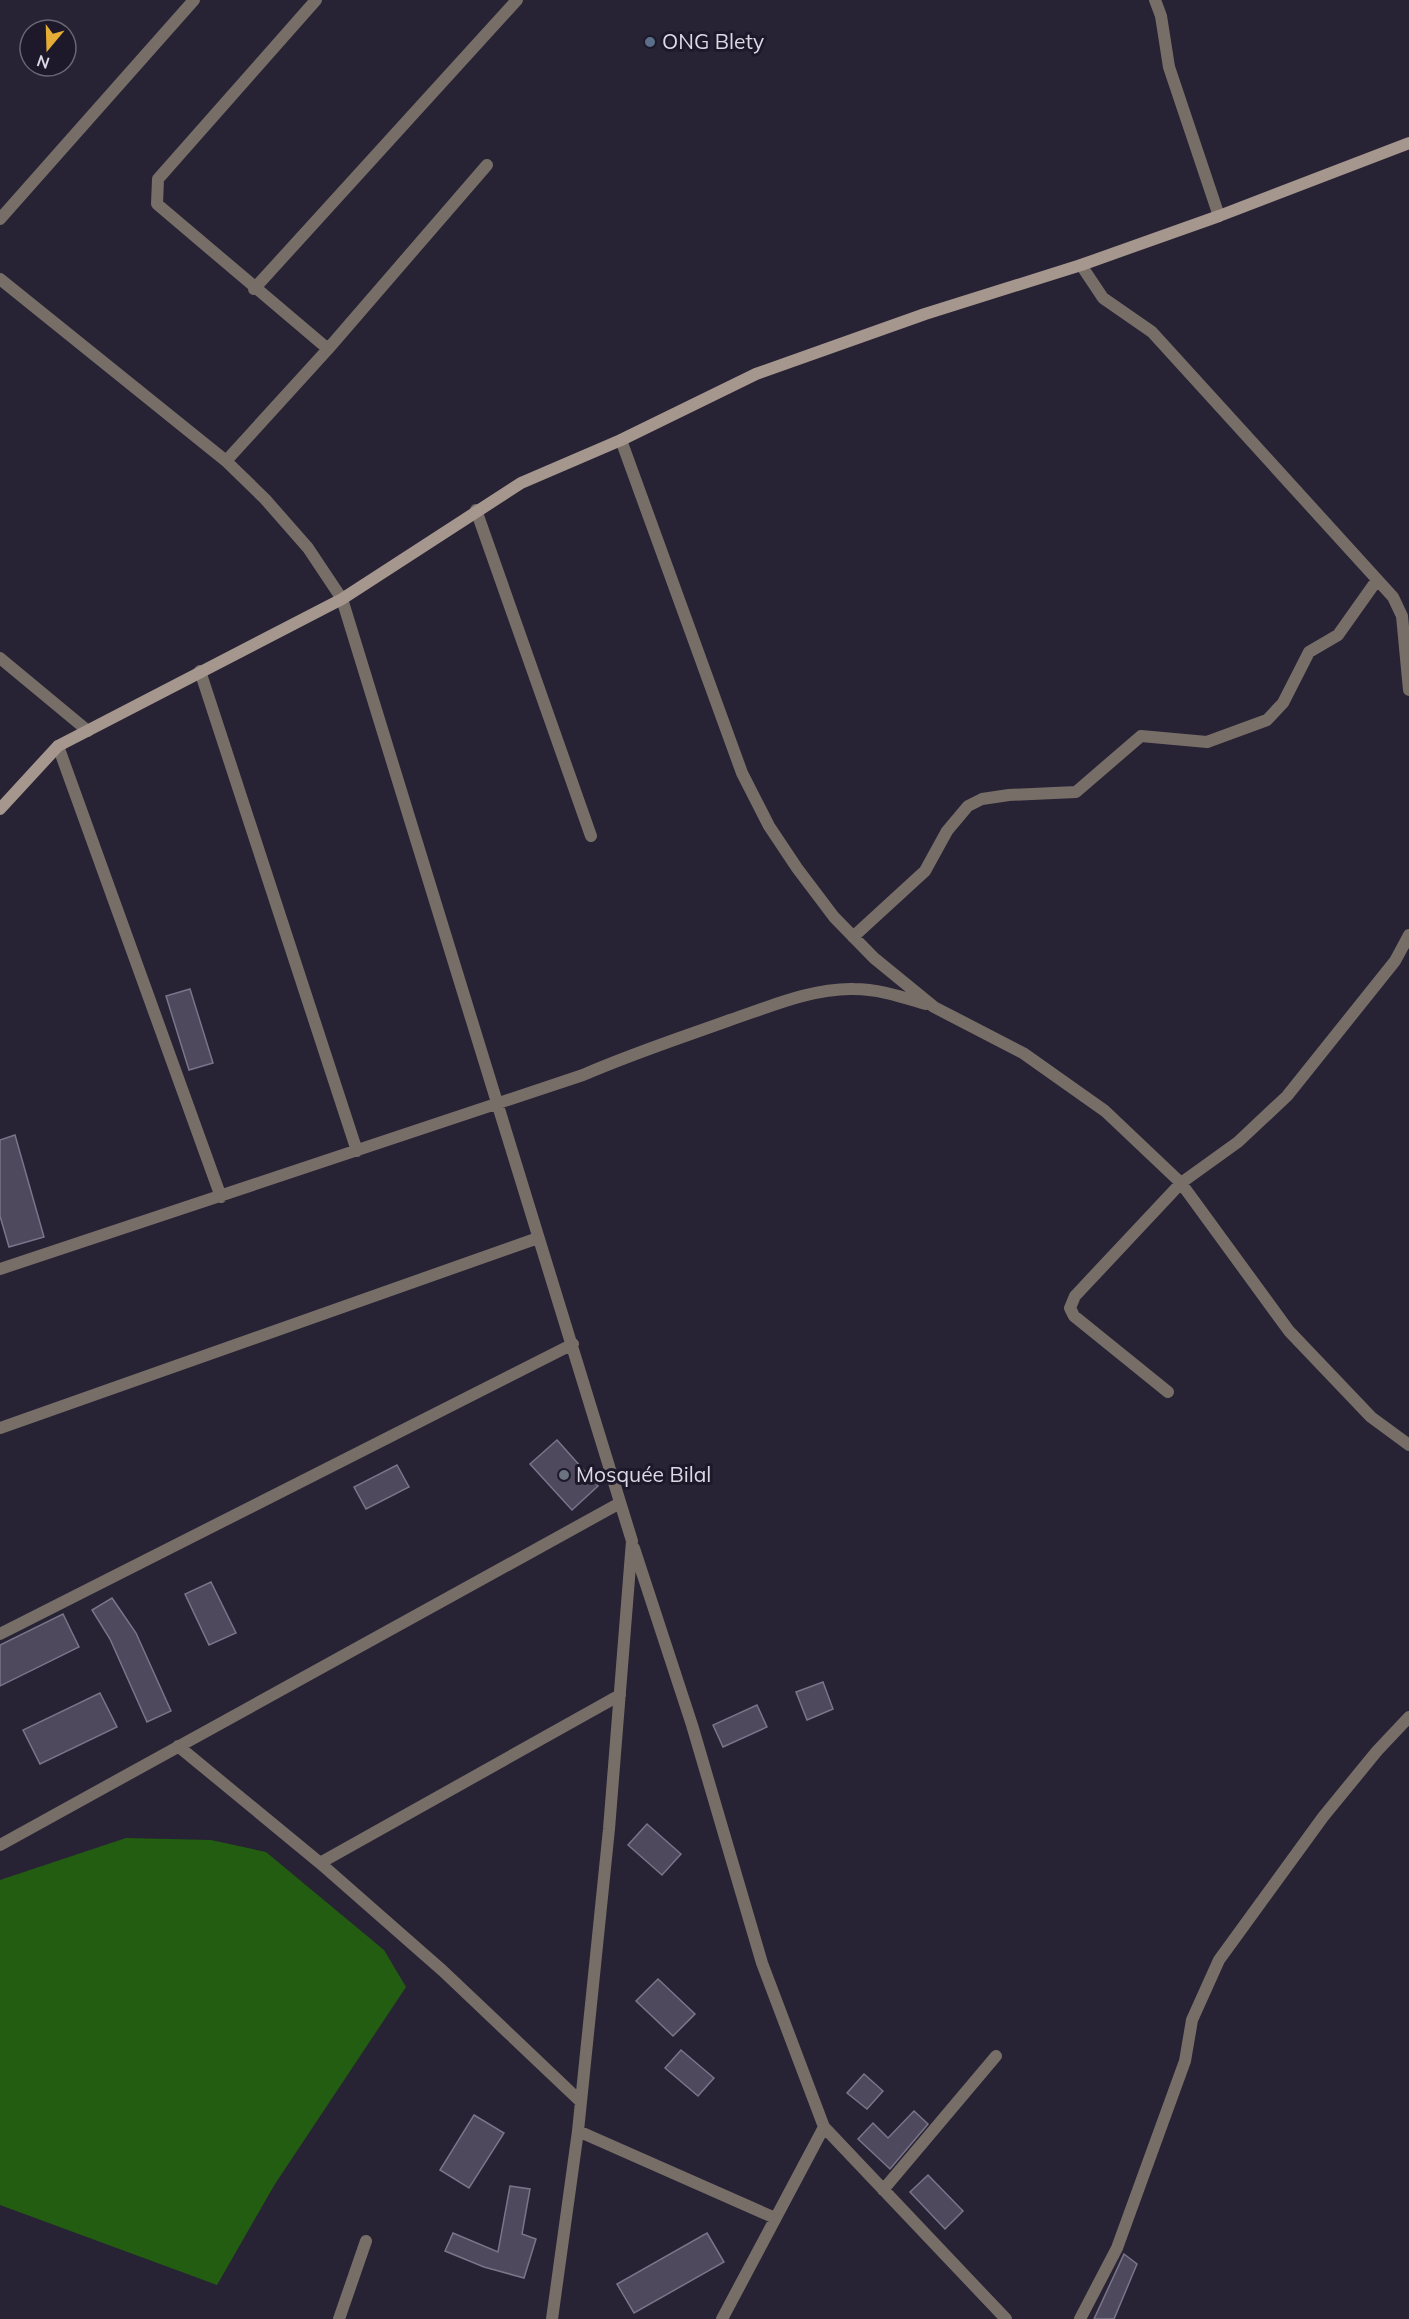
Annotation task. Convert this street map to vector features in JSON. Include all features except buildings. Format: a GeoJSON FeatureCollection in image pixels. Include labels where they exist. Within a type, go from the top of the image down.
{"type":"FeatureCollection","features":[{"type":"Feature","properties":{"kind":"main road"},"geometry":{"type":"LineString","coordinates":[[0,809],[58,746],[342,599],[476,510],[521,483],[621,440],[756,374],[925,315],[1081,265],[1219,216],[1409,143]]}},
{"type":"Feature","properties":{"kind":"street"},"geometry":{"type":"LineString","coordinates":[[0,219],[194,0]]}},
{"type":"Feature","properties":{"kind":"street"},"geometry":{"type":"LineString","coordinates":[[316,0],[158,180],[157,204],[254,289],[328,349]]}},
{"type":"Feature","properties":{"kind":"street"},"geometry":{"type":"LineString","coordinates":[[254,289],[517,0]]}},
{"type":"Feature","properties":{"kind":"street"},"geometry":{"type":"LineString","coordinates":[[1155,0],[1161,16],[1169,67],[1219,216]]}},
{"type":"Feature","properties":{"kind":"street"},"geometry":{"type":"LineString","coordinates":[[226,461],[328,349],[487,165]]}},
{"type":"Feature","properties":{"kind":"street"},"geometry":{"type":"LineString","coordinates":[[1081,265],[1102,298],[1152,332],[1393,597],[1402,616],[1409,690]]}},
{"type":"Feature","properties":{"kind":"street"},"geometry":{"type":"LineString","coordinates":[[0,279],[226,461],[265,499],[308,548],[342,599],[538,1238],[573,1344],[620,1503],[692,1725],[762,1963],[824,2127],[1006,2319]]}},
{"type":"Feature","properties":{"kind":"street"},"geometry":{"type":"LineString","coordinates":[[621,440],[742,773],[769,826],[797,868],[853,937],[899,981],[934,1007],[1023,1053],[1056,1074],[1105,1111],[1181,1182],[1289,1331],[1371,1417],[1409,1445]]}},
{"type":"Feature","properties":{"kind":"street"},"geometry":{"type":"LineString","coordinates":[[476,510],[591,836]]}},
{"type":"Feature","properties":{"kind":"street"},"geometry":{"type":"LineString","coordinates":[[853,937],[925,871],[947,831],[968,806],[982,799],[1009,795],[1076,792],[1141,736],[1207,742],[1267,720],[1283,703],[1309,652],[1338,635],[1377,580]]}},
{"type":"Feature","properties":{"kind":"street"},"geometry":{"type":"LineString","coordinates":[[0,658],[88,731]]}},
{"type":"Feature","properties":{"kind":"street"},"geometry":{"type":"LineString","coordinates":[[200,671],[357,1151]]}},
{"type":"Feature","properties":{"kind":"street"},"geometry":{"type":"LineString","coordinates":[[58,746],[221,1197]]}},
{"type":"Feature","properties":{"kind":"street"},"geometry":{"type":"LineString","coordinates":[[1168,1392],[1074,1316],[1070,1308],[1075,1296],[1181,1182],[1238,1142],[1287,1096],[1395,961],[1409,935]]}},
{"type":"Feature","properties":{"kind":"street"},"geometry":{"type":"LineString","coordinates":[[0,1269],[583,1075],[635,1053],[820,992],[871,989],[934,1007]]}},
{"type":"Feature","properties":{"kind":"street"},"geometry":{"type":"LineString","coordinates":[[0,1428],[538,1238]]}},
{"type":"Feature","properties":{"kind":"street"},"geometry":{"type":"LineString","coordinates":[[0,1634],[573,1344]]}},
{"type":"Feature","properties":{"kind":"street"},"geometry":{"type":"LineString","coordinates":[[0,1845],[620,1503]]}},
{"type":"Feature","properties":{"kind":"street"},"geometry":{"type":"LineString","coordinates":[[552,2319],[581,2102],[620,1695],[632,1541]]}},
{"type":"Feature","properties":{"kind":"street"},"geometry":{"type":"LineString","coordinates":[[320,1863],[620,1695]]}},
{"type":"Feature","properties":{"kind":"street"},"geometry":{"type":"LineString","coordinates":[[1080,2319],[1116,2248],[1185,2061],[1192,2020],[1219,1960],[1323,1817],[1377,1751],[1409,1717]]}},
{"type":"Feature","properties":{"kind":"street"},"geometry":{"type":"LineString","coordinates":[[178,1746],[320,1863],[443,1971],[581,2102]]}},
{"type":"Feature","properties":{"kind":"street"},"geometry":{"type":"LineString","coordinates":[[883,2190],[996,2056]]}},
{"type":"Feature","properties":{"kind":"street"},"geometry":{"type":"LineString","coordinates":[[722,2319],[824,2127]]}},
{"type":"Feature","properties":{"kind":"street"},"geometry":{"type":"LineString","coordinates":[[578,2131],[776,2218]]}},
{"type":"Feature","properties":{"kind":"street"},"geometry":{"type":"LineString","coordinates":[[339,2319],[366,2241]]}},
{"type":"Feature","properties":{"kind":"green space"},"geometry":{"type":"Polygon","coordinates":[[[126,1838],[211,1840],[266,1852],[384,1950],[406,1987],[275,2184],[217,2285],[0,2205],[0,1880],[126,1838]]]}},
{"type":"Feature","properties":{"kind":"place","name":"ONG Blety"},"geometry":{"type":"Point","coordinates":[650,42]}},
{"type":"Feature","properties":{"kind":"place","name":"Mosquée Bilal"},"geometry":{"type":"Point","coordinates":[564,1475]}}]}
